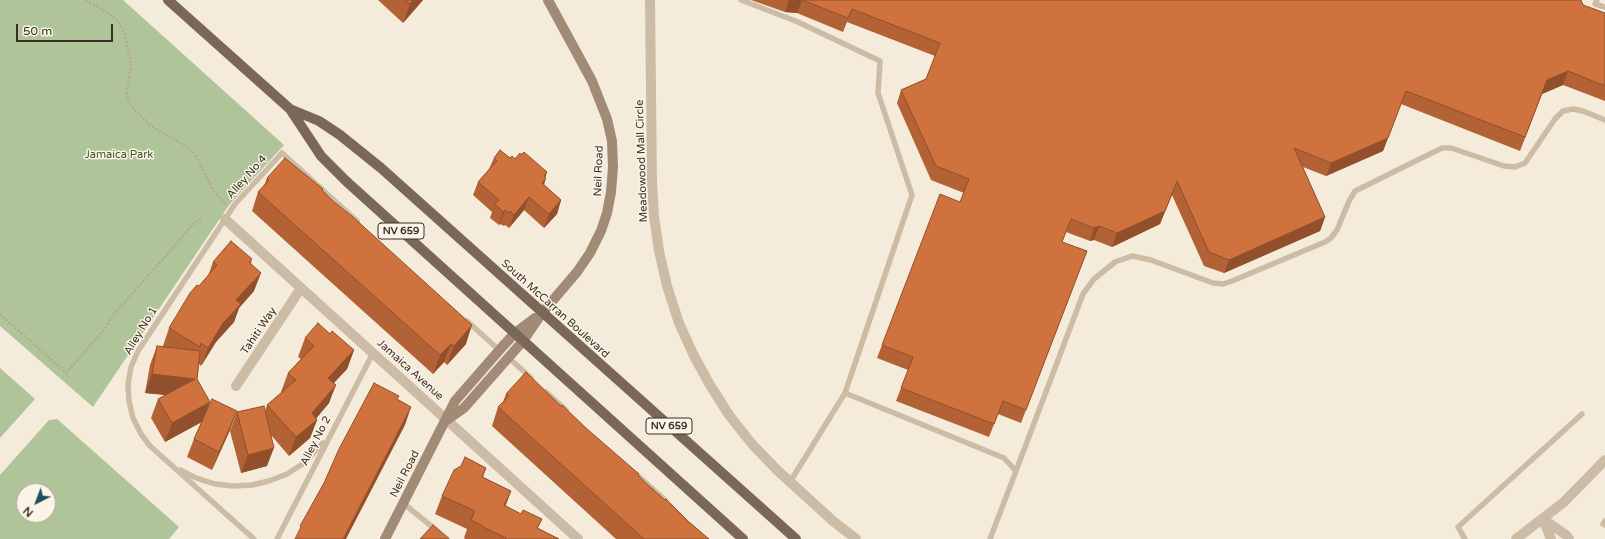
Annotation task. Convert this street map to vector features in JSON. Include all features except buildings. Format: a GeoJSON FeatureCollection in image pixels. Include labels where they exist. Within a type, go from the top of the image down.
{"type":"FeatureCollection","features":[{"type":"Feature","properties":{"kind":"main road","name":"South McCarran Boulevard"},"geometry":{"type":"LineString","coordinates":[[168,0],[290,109],[321,156],[346,181],[742,539]]}},
{"type":"Feature","properties":{"kind":"main road","name":"South McCarran Boulevard"},"geometry":{"type":"LineString","coordinates":[[290,109],[319,121],[340,135],[381,168],[796,539]]}},
{"type":"Feature","properties":{"kind":"street","name":"Neil Road"},"geometry":{"type":"LineString","coordinates":[[447,420],[464,408],[524,341],[542,313],[577,272],[590,253],[601,231],[607,213],[611,192],[613,167],[612,141],[607,119],[600,98],[548,0]]}},
{"type":"Feature","properties":{"kind":"street","name":"Meadowood Mall Circle"},"geometry":{"type":"LineString","coordinates":[[650,0],[654,209],[659,251],[667,286],[679,323],[694,356],[710,385],[729,415],[752,444],[790,482],[833,521],[856,539]]}},
{"type":"Feature","properties":{"kind":"street","name":"Jamaica Avenue"},"geometry":{"type":"LineString","coordinates":[[225,219],[578,539]]}},
{"type":"Feature","properties":{"kind":"street","name":"Tahiti Way"},"geometry":{"type":"LineString","coordinates":[[236,386],[302,288]]}},
{"type":"Feature","properties":{"kind":"street","name":"Neil Road"},"geometry":{"type":"LineString","coordinates":[[385,539],[460,394],[515,334],[542,313]]}},
{"type":"Feature","properties":{"kind":"street"},"geometry":{"type":"LineString","coordinates":[[1516,539],[1564,502],[1605,460]]}},
{"type":"Feature","properties":{"kind":"street"},"geometry":{"type":"LineString","coordinates":[[1543,519],[1551,539]]}},
{"type":"Feature","properties":{"kind":"street"},"geometry":{"type":"LineString","coordinates":[[1543,519],[1566,535],[1569,539]]}},
{"type":"Feature","properties":{"kind":"lane"},"geometry":{"type":"LineString","coordinates":[[741,0],[798,22],[880,61],[878,93],[912,194],[845,393],[790,482]]}},
{"type":"Feature","properties":{"kind":"lane"},"geometry":{"type":"LineString","coordinates":[[1597,0],[1595,4],[1605,7]]}},
{"type":"Feature","properties":{"kind":"lane"},"geometry":{"type":"LineString","coordinates":[[990,539],[1083,294],[1094,279],[1115,262],[1132,256],[1151,260],[1213,283],[1223,284],[1325,242],[1331,238],[1337,230],[1349,201],[1355,191],[1442,148],[1451,148],[1504,166],[1516,167],[1525,163],[1555,119],[1563,111],[1574,109],[1605,120]]}},
{"type":"Feature","properties":{"kind":"lane","name":"Alley No 4"},"geometry":{"type":"LineString","coordinates":[[225,219],[231,210],[282,153],[364,227]]}},
{"type":"Feature","properties":{"kind":"lane","name":"Alley No 1"},"geometry":{"type":"LineString","coordinates":[[225,219],[138,351],[131,367],[128,384],[129,401],[133,418],[141,434],[150,446],[254,539]]}},
{"type":"Feature","properties":{"kind":"lane"},"geometry":{"type":"LineString","coordinates":[[463,317],[499,350]]}},
{"type":"Feature","properties":{"kind":"lane","name":"Alley No 2"},"geometry":{"type":"LineString","coordinates":[[277,539],[373,353]]}},
{"type":"Feature","properties":{"kind":"lane"},"geometry":{"type":"LineString","coordinates":[[508,358],[538,385]]}},
{"type":"Feature","properties":{"kind":"lane"},"geometry":{"type":"LineString","coordinates":[[544,390],[573,417]]}},
{"type":"Feature","properties":{"kind":"lane"},"geometry":{"type":"LineString","coordinates":[[845,393],[1004,458],[1016,471]]}},
{"type":"Feature","properties":{"kind":"lane"},"geometry":{"type":"LineString","coordinates":[[1465,539],[1458,527],[1582,414]]}},
{"type":"Feature","properties":{"kind":"lane"},"geometry":{"type":"LineString","coordinates":[[164,458],[185,473],[215,484],[233,486],[252,485],[269,481],[287,474],[304,464],[321,447],[335,427]]}},
{"type":"Feature","properties":{"kind":"lane"},"geometry":{"type":"LineString","coordinates":[[632,470],[667,502]]}},
{"type":"Feature","properties":{"kind":"lane"},"geometry":{"type":"LineString","coordinates":[[403,503],[447,539]]}},
{"type":"Feature","properties":{"kind":"lane"},"geometry":{"type":"LineString","coordinates":[[1605,521],[1603,524],[1605,525]]}},
{"type":"Feature","properties":{"kind":"path"},"geometry":{"type":"LineString","coordinates":[[86,0],[115,18],[125,36],[131,65],[127,93],[128,101],[151,126],[184,145],[194,153],[214,191],[231,210]]}},
{"type":"Feature","properties":{"kind":"path"},"geometry":{"type":"LineString","coordinates":[[0,314],[66,373],[105,329],[110,319],[180,241],[191,226],[202,218]]}},
{"type":"Feature","properties":{"kind":"green space","name":"Jamaica Park"},"geometry":{"type":"Polygon","coordinates":[[[0,0],[123,0],[284,145],[229,205],[93,407],[0,326],[0,0]]]}},
{"type":"Feature","properties":{"kind":"green space"},"geometry":{"type":"Polygon","coordinates":[[[0,368],[35,399],[0,438],[0,368]]]}},
{"type":"Feature","properties":{"kind":"green space"},"geometry":{"type":"Polygon","coordinates":[[[57,419],[179,527],[169,539],[0,539],[0,475],[49,420],[57,419]]]}}]}
